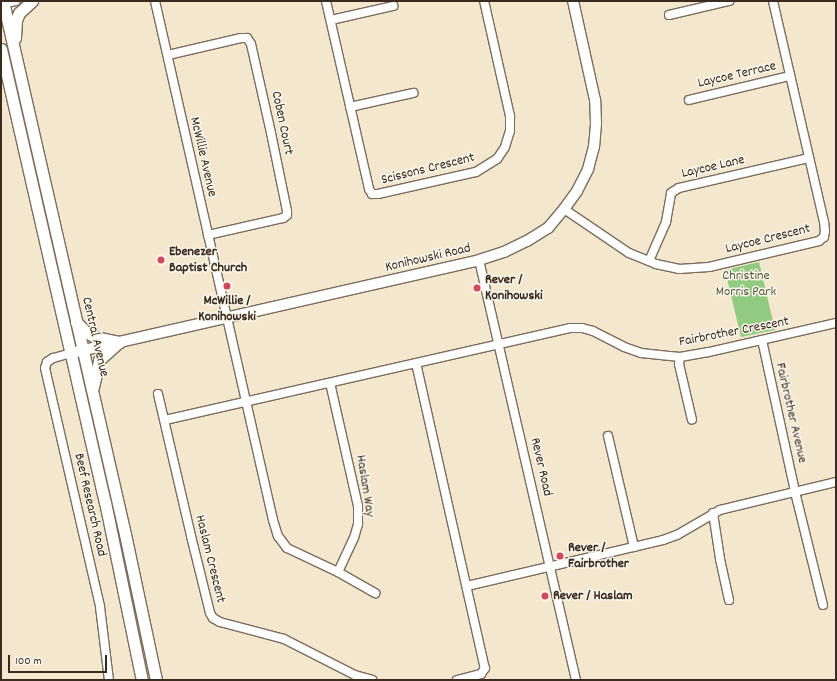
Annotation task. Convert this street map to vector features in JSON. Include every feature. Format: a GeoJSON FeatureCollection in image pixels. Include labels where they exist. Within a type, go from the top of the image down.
{"type":"FeatureCollection","features":[{"type":"Feature","properties":{"kind":"main road"},"geometry":{"type":"LineString","coordinates":[[14,48],[16,20],[24,8],[32,1]]}},
{"type":"Feature","properties":{"kind":"main road","name":"Central Avenue"},"geometry":{"type":"LineString","coordinates":[[2,3],[14,48],[93,391],[156,680]]}},
{"type":"Feature","properties":{"kind":"main road","name":"Central Avenue"},"geometry":{"type":"LineString","coordinates":[[1,49],[112,533],[142,680]]}},
{"type":"Feature","properties":{"kind":"main road"},"geometry":{"type":"LineString","coordinates":[[76,322],[86,332],[95,337],[119,342]]}},
{"type":"Feature","properties":{"kind":"main road"},"geometry":{"type":"LineString","coordinates":[[93,391],[98,362],[103,355],[119,342]]}},
{"type":"Feature","properties":{"kind":"street"},"geometry":{"type":"LineString","coordinates":[[2,3],[16,1]]}},
{"type":"Feature","properties":{"kind":"street","name":"McWillie Avenue"},"geometry":{"type":"LineString","coordinates":[[155,1],[227,318]]}},
{"type":"Feature","properties":{"kind":"street","name":"Scissons Crescent"},"geometry":{"type":"LineString","coordinates":[[326,1],[369,188],[372,194],[378,194],[476,172],[497,159],[504,147],[510,131],[510,116],[484,1]]}},
{"type":"Feature","properties":{"kind":"street","name":"Konihowski Road"},"geometry":{"type":"LineString","coordinates":[[71,354],[479,260],[504,252],[527,241],[548,228],[577,191],[588,170],[594,147],[596,123],[595,100],[573,1]]}},
{"type":"Feature","properties":{"kind":"street"},"geometry":{"type":"LineString","coordinates":[[669,15],[729,1]]}},
{"type":"Feature","properties":{"kind":"street","name":"Laycoe Crescent"},"geometry":{"type":"LineString","coordinates":[[564,209],[629,253],[649,262],[671,268],[699,269],[819,241],[824,236],[826,231],[773,1]]}},
{"type":"Feature","properties":{"kind":"street"},"geometry":{"type":"LineString","coordinates":[[331,20],[393,6]]}},
{"type":"Feature","properties":{"kind":"street","name":"Coben Court"},"geometry":{"type":"LineString","coordinates":[[168,55],[241,38],[247,38],[251,44],[288,211],[287,215],[283,218],[208,235]]}},
{"type":"Feature","properties":{"kind":"street","name":"Laycoe Terrace"},"geometry":{"type":"LineString","coordinates":[[689,100],[790,76]]}},
{"type":"Feature","properties":{"kind":"street"},"geometry":{"type":"LineString","coordinates":[[350,107],[413,93]]}},
{"type":"Feature","properties":{"kind":"street","name":"Laycoe Lane"},"geometry":{"type":"LineString","coordinates":[[649,262],[665,226],[671,193],[679,188],[809,158]]}},
{"type":"Feature","properties":{"kind":"street","name":"Rever Road"},"geometry":{"type":"LineString","coordinates":[[479,260],[576,680]]}},
{"type":"Feature","properties":{"kind":"street"},"geometry":{"type":"LineString","coordinates":[[227,318],[273,520],[278,536],[287,548],[338,572],[375,593]]}},
{"type":"Feature","properties":{"kind":"street","name":"Fairbrother Crescent"},"geometry":{"type":"LineString","coordinates":[[499,344],[570,328],[582,328],[631,350],[651,355],[680,357],[836,323]]}},
{"type":"Feature","properties":{"kind":"street","name":"Fairbrother Avenue"},"geometry":{"type":"LineString","coordinates":[[762,340],[795,492],[823,605]]}},
{"type":"Feature","properties":{"kind":"street"},"geometry":{"type":"LineString","coordinates":[[158,394],[165,420],[499,344]]}},
{"type":"Feature","properties":{"kind":"street","name":"Beef Research Road"},"geometry":{"type":"LineString","coordinates":[[71,354],[53,358],[48,362],[45,368],[100,607],[109,680]]}},
{"type":"Feature","properties":{"kind":"street"},"geometry":{"type":"LineString","coordinates":[[680,357],[679,364],[692,420]]}},
{"type":"Feature","properties":{"kind":"street"},"geometry":{"type":"LineString","coordinates":[[416,362],[485,668],[481,674],[457,680]]}},
{"type":"Feature","properties":{"kind":"street","name":"Haslam Way"},"geometry":{"type":"LineString","coordinates":[[330,383],[358,506],[358,524],[354,538],[338,572]]}},
{"type":"Feature","properties":{"kind":"street","name":"Haslam Crescent"},"geometry":{"type":"LineString","coordinates":[[165,420],[191,536],[210,613],[213,618],[220,622],[284,639],[356,675],[372,680]]}},
{"type":"Feature","properties":{"kind":"street"},"geometry":{"type":"LineString","coordinates":[[608,436],[634,547]]}},
{"type":"Feature","properties":{"kind":"street"},"geometry":{"type":"LineString","coordinates":[[467,586],[663,540],[677,535],[713,513],[726,508],[836,482]]}},
{"type":"Feature","properties":{"kind":"street"},"geometry":{"type":"LineString","coordinates":[[713,513],[720,559],[729,600]]}},
{"type":"Feature","properties":{"kind":"green space","name":"Christine Morris Park"},"geometry":{"type":"Polygon","coordinates":[[[759,262],[775,330],[741,337],[725,270],[759,262]]]}},
{"type":"Feature","properties":{"kind":"place","name":"Ebenezer Baptist Church"},"geometry":{"type":"Point","coordinates":[161,260]}},
{"type":"Feature","properties":{"kind":"place","name":"McWillie / Konihowski"},"geometry":{"type":"Point","coordinates":[227,286]}},
{"type":"Feature","properties":{"kind":"place","name":"Rever / Konihowski"},"geometry":{"type":"Point","coordinates":[477,288]}},
{"type":"Feature","properties":{"kind":"place","name":"Rever / Fairbrother"},"geometry":{"type":"Point","coordinates":[560,556]}},
{"type":"Feature","properties":{"kind":"place","name":"Rever / Haslam"},"geometry":{"type":"Point","coordinates":[545,596]}}]}
